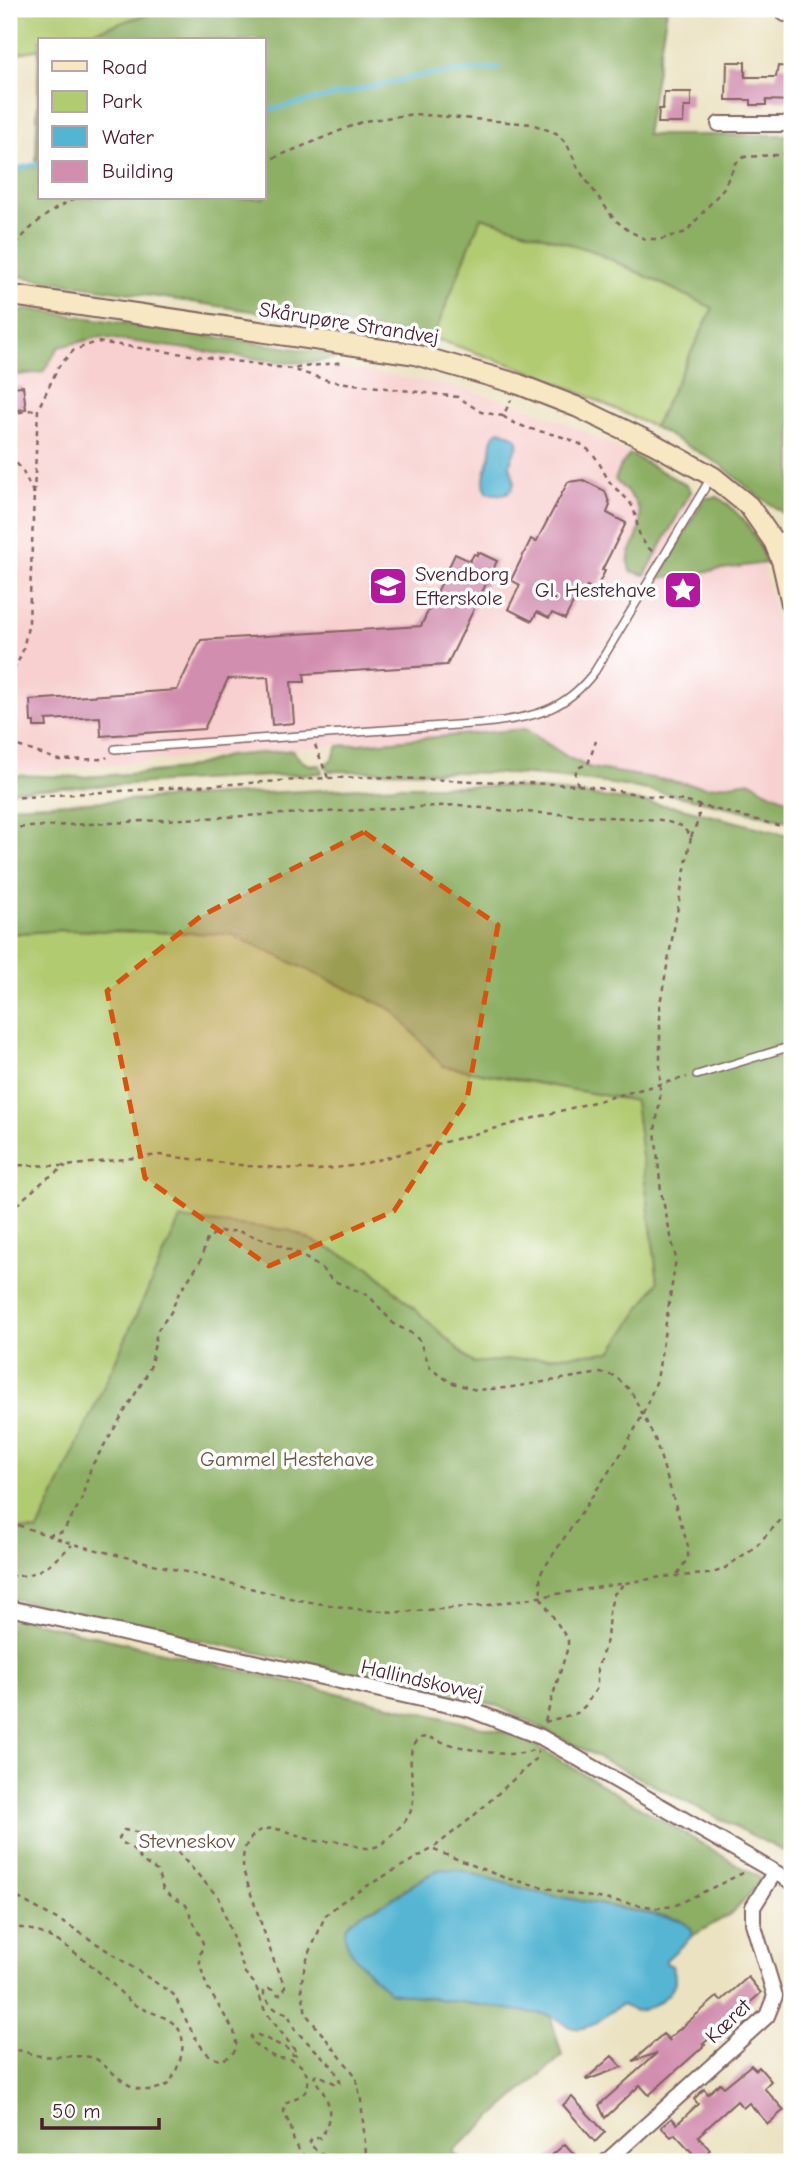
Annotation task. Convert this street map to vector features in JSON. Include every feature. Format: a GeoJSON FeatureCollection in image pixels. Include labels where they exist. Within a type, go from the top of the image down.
{"type":"FeatureCollection","features":[{"type":"Feature","properties":{"kind":"street"},"geometry":{"type":"LineString","coordinates":[[719,124],[792,124]]}},
{"type":"Feature","properties":{"kind":"street","name":"Skårupøre Strandvej"},"geometry":{"type":"LineString","coordinates":[[9,295],[414,354],[518,384],[577,407],[712,476],[749,506],[783,539],[782,562],[792,606]]}},
{"type":"Feature","properties":{"kind":"street","name":"Hallindskovvej"},"geometry":{"type":"LineString","coordinates":[[9,1608],[471,1710],[541,1737],[724,1841],[772,1877],[792,1882]]}},
{"type":"Feature","properties":{"kind":"street","name":"Kæret"},"geometry":{"type":"LineString","coordinates":[[606,2162],[767,2016],[775,1996],[753,1923],[753,1907],[772,1877]]}},
{"type":"Feature","properties":{"kind":"lane"},"geometry":{"type":"LineString","coordinates":[[115,749],[485,723],[545,712],[566,701],[583,687],[596,671],[712,476]]}},
{"type":"Feature","properties":{"kind":"lane"},"geometry":{"type":"LineString","coordinates":[[697,1075],[792,1046]]}},
{"type":"Feature","properties":{"kind":"path"},"geometry":{"type":"LineString","coordinates":[[266,161],[364,121],[414,114],[532,124],[556,133],[567,144],[579,170],[614,219],[645,239],[662,239],[686,232],[723,189],[736,163],[744,157],[792,154]]}},
{"type":"Feature","properties":{"kind":"path"},"geometry":{"type":"LineString","coordinates":[[9,253],[31,226],[72,200]]}},
{"type":"Feature","properties":{"kind":"path"},"geometry":{"type":"LineString","coordinates":[[9,678],[22,654],[29,622],[38,409],[59,366],[74,350],[97,342],[291,369],[330,381],[458,397],[481,412],[503,416],[517,424],[565,437],[581,444],[602,466],[610,483],[630,503],[637,531],[643,541],[662,559]]}},
{"type":"Feature","properties":{"kind":"path"},"geometry":{"type":"LineString","coordinates":[[291,369],[345,362]]}},
{"type":"Feature","properties":{"kind":"path"},"geometry":{"type":"LineString","coordinates":[[503,416],[518,384]]}},
{"type":"Feature","properties":{"kind":"path"},"geometry":{"type":"LineString","coordinates":[[9,414],[38,409]]}},
{"type":"Feature","properties":{"kind":"path"},"geometry":{"type":"LineString","coordinates":[[9,456],[21,468],[34,494]]}},
{"type":"Feature","properties":{"kind":"path"},"geometry":{"type":"LineString","coordinates":[[311,734],[328,778]]}},
{"type":"Feature","properties":{"kind":"path"},"geometry":{"type":"LineString","coordinates":[[578,785],[575,776],[577,768],[588,764],[596,741]]}},
{"type":"Feature","properties":{"kind":"path"},"geometry":{"type":"LineString","coordinates":[[9,743],[59,760],[105,759],[115,749]]}},
{"type":"Feature","properties":{"kind":"path"},"geometry":{"type":"LineString","coordinates":[[9,798],[371,777],[578,785],[698,804],[792,829]]}},
{"type":"Feature","properties":{"kind":"path"},"geometry":{"type":"LineString","coordinates":[[624,1583],[614,1594],[609,1612],[607,1640],[597,1670],[597,1688],[577,1713],[545,1722],[568,1640],[541,1598],[540,1574],[611,1470],[642,1416],[657,1380],[676,1259],[661,1192],[655,1130],[660,1100],[660,1004],[691,837],[699,819],[698,804]]}},
{"type":"Feature","properties":{"kind":"path"},"geometry":{"type":"LineString","coordinates":[[9,828],[459,805],[506,811],[661,820],[682,826],[691,837]]}},
{"type":"Feature","properties":{"kind":"path"},"geometry":{"type":"LineString","coordinates":[[9,1165],[66,1166],[159,1155],[248,1166],[318,1170],[359,1165],[697,1075]]}},
{"type":"Feature","properties":{"kind":"path"},"geometry":{"type":"LineString","coordinates":[[9,1211],[46,1179],[66,1166]]}},
{"type":"Feature","properties":{"kind":"path"},"geometry":{"type":"LineString","coordinates":[[48,1535],[64,1532],[81,1501],[91,1467],[146,1376],[151,1365],[157,1331],[172,1312],[178,1295],[200,1262],[207,1240],[217,1231],[237,1231],[273,1242],[300,1255],[322,1269],[332,1280],[369,1296],[394,1324],[419,1340],[432,1369],[450,1382],[476,1390],[600,1373],[615,1376],[631,1391],[655,1439],[688,1546],[688,1559],[676,1576]]}},
{"type":"Feature","properties":{"kind":"path"},"geometry":{"type":"LineString","coordinates":[[9,1522],[73,1544],[298,1600],[362,1610],[399,1612],[483,1606],[624,1583],[708,1574],[722,1570],[755,1547],[792,1508]]}},
{"type":"Feature","properties":{"kind":"path"},"geometry":{"type":"LineString","coordinates":[[9,1575],[31,1576],[53,1562],[73,1544]]}},
{"type":"Feature","properties":{"kind":"path"},"geometry":{"type":"LineString","coordinates":[[332,2162],[309,2144],[312,2138],[321,2138],[324,2134],[331,2108],[322,2087],[314,2079],[319,2075],[336,2084],[340,2081],[333,2067],[295,2030],[288,2014],[275,2009],[264,1997],[264,1990],[271,1989],[279,1995],[284,1992],[285,1986],[244,1873],[242,1860],[247,1843],[259,1830],[269,1829],[282,1830],[318,1841],[376,1847],[405,1822],[411,1811],[414,1780],[410,1754],[412,1746],[419,1738],[429,1737],[511,1754],[530,1752],[541,1737]]}},
{"type":"Feature","properties":{"kind":"path"},"geometry":{"type":"LineString","coordinates":[[370,2162],[366,2154],[361,2100],[355,2075],[306,2014],[301,1986],[305,1964],[325,1916],[365,1887],[432,1849],[470,1819],[537,1758],[541,1737]]}},
{"type":"Feature","properties":{"kind":"path"},"geometry":{"type":"LineString","coordinates":[[9,1893],[73,1928],[173,1994],[197,2043],[217,2060],[225,2059],[237,2048],[234,2031],[207,1987],[200,1956],[203,1943],[186,1905],[163,1889],[157,1871],[142,1861],[131,1847],[119,1838],[124,1830],[138,1832],[172,1846],[219,1898],[245,1973],[255,1984],[265,2011],[297,2053],[293,2055],[286,2048],[256,2034],[251,2036],[251,2041],[276,2057],[297,2062],[307,2076],[309,2084],[306,2091],[285,2104],[284,2112],[294,2142],[301,2153],[312,2162]]}},
{"type":"Feature","properties":{"kind":"path"},"geometry":{"type":"LineString","coordinates":[[432,1849],[505,1878],[568,1893],[658,1908],[674,1906],[744,1873],[772,1877]]}},
{"type":"Feature","properties":{"kind":"path"},"geometry":{"type":"LineString","coordinates":[[9,1928],[16,1927],[51,1936],[107,1979],[135,2005],[170,2021],[178,2028],[182,2038],[181,2059],[169,2084],[149,2091],[129,2087],[96,2059],[37,2056],[20,2049],[9,2051]]}},
{"type":"Feature","properties":{"kind":"path"},"geometry":{"type":"LineString","coordinates":[[9,2152],[14,2155],[49,2154],[68,2162]]}},
{"type":"Feature","properties":{"kind":"highlighted area"},"geometry":{"type":"Polygon","coordinates":[[[364,832],[498,925],[467,1099],[394,1211],[269,1266],[145,1178],[107,991],[201,916],[364,832]]]}},
{"type":"Feature","properties":{"kind":"shaded area","name":"Svendborg Efterskole"},"geometry":{"type":"Polygon","coordinates":[[[9,324],[372,372],[452,386],[518,404],[577,428],[688,486],[742,523],[761,558],[775,615],[792,648],[792,800],[768,793],[751,781],[708,787],[591,768],[569,758],[525,729],[9,773],[9,324]]]}},
{"type":"Feature","properties":{"kind":"green space"},"geometry":{"type":"Polygon","coordinates":[[[9,9],[164,9],[73,38],[38,38],[38,49],[9,55],[9,9]]]}},
{"type":"Feature","properties":{"kind":"green space"},"geometry":{"type":"Polygon","coordinates":[[[164,9],[667,9],[646,135],[792,135],[792,519],[754,493],[721,465],[654,427],[713,308],[593,251],[481,217],[433,338],[9,275],[9,171],[36,166],[38,88],[38,200],[266,200],[266,38],[73,38],[164,9]]]}},
{"type":"Feature","properties":{"kind":"green space"},"geometry":{"type":"Polygon","coordinates":[[[481,217],[593,251],[713,308],[654,427],[541,375],[433,338],[481,217]]]}},
{"type":"Feature","properties":{"kind":"green space"},"geometry":{"type":"Polygon","coordinates":[[[28,309],[345,356],[316,362],[288,363],[100,337],[59,347],[43,372],[9,376],[9,315],[28,309]]]}},
{"type":"Feature","properties":{"kind":"green space"},"geometry":{"type":"Polygon","coordinates":[[[630,454],[688,486],[691,491],[645,575],[630,571],[629,564],[640,524],[638,509],[630,495],[615,480],[621,465],[630,454]]]}},
{"type":"Feature","properties":{"kind":"green space"},"geometry":{"type":"Polygon","coordinates":[[[718,497],[748,526],[766,563],[660,578],[704,498],[718,497]]]}},
{"type":"Feature","properties":{"kind":"green space"},"geometry":{"type":"Polygon","coordinates":[[[525,729],[569,758],[591,768],[708,787],[751,781],[770,793],[792,800],[792,822],[678,796],[591,781],[533,775],[328,771],[325,765],[333,758],[338,746],[525,729]]]}},
{"type":"Feature","properties":{"kind":"green space"},"geometry":{"type":"Polygon","coordinates":[[[293,750],[304,762],[320,765],[322,773],[9,791],[9,775],[83,777],[141,773],[183,769],[227,756],[293,750]]]}},
{"type":"Feature","properties":{"kind":"green space","name":"Gammel Hestehave"},"geometry":{"type":"Polygon","coordinates":[[[400,786],[500,786],[564,792],[678,807],[792,836],[792,1835],[783,1851],[496,1705],[9,1598],[9,1525],[17,1529],[38,1531],[180,1219],[289,1230],[369,1267],[473,1363],[611,1352],[658,1282],[635,1101],[443,1066],[393,1010],[231,934],[63,930],[9,934],[9,806],[400,786]]]}},
{"type":"Feature","properties":{"kind":"green space"},"geometry":{"type":"Polygon","coordinates":[[[63,930],[231,934],[393,1010],[443,1066],[635,1101],[658,1283],[611,1352],[473,1363],[369,1267],[180,1220],[38,1531],[17,1529],[9,1525],[9,934],[63,930]]]}},
{"type":"Feature","properties":{"kind":"green space","name":"Stevneskov"},"geometry":{"type":"Polygon","coordinates":[[[9,1616],[517,1735],[762,1879],[734,1912],[692,1936],[692,1929],[680,1920],[539,1893],[460,1870],[429,1874],[383,1904],[367,1910],[390,1992],[550,2015],[562,2056],[453,2151],[462,2162],[9,2162],[9,1616]]]}},
{"type":"Feature","properties":{"kind":"water"},"geometry":{"type":"Polygon","coordinates":[[[500,430],[516,438],[518,445],[510,464],[513,486],[504,494],[495,494],[487,492],[484,478],[493,439],[500,430]]]}},
{"type":"Feature","properties":{"kind":"water"},"geometry":{"type":"Polygon","coordinates":[[[440,1869],[460,1870],[539,1893],[680,1920],[692,1929],[692,1936],[666,1960],[674,1973],[672,1990],[664,1998],[639,2011],[621,2005],[585,2028],[568,2026],[550,2015],[390,1992],[367,1971],[351,1951],[345,1932],[348,1924],[440,1869]]]}},
{"type":"Feature","properties":{"kind":"building"},"geometry":{"type":"Polygon","coordinates":[[[727,62],[745,62],[745,77],[776,77],[778,66],[792,67],[792,101],[766,100],[766,105],[751,105],[751,100],[726,100],[727,62]]]}},
{"type":"Feature","properties":{"kind":"building"},"geometry":{"type":"Polygon","coordinates":[[[664,92],[691,92],[691,107],[684,107],[683,123],[658,123],[659,109],[663,109],[664,92]]]}},
{"type":"Feature","properties":{"kind":"building"},"geometry":{"type":"Polygon","coordinates":[[[23,386],[26,409],[9,411],[9,387],[23,386]]]}},
{"type":"Feature","properties":{"kind":"building"},"geometry":{"type":"Polygon","coordinates":[[[583,480],[605,491],[610,505],[607,513],[626,523],[602,570],[605,571],[595,591],[587,586],[583,593],[579,591],[565,619],[552,613],[549,618],[537,612],[532,621],[508,609],[520,585],[511,580],[531,539],[536,542],[568,482],[583,480]]]}},
{"type":"Feature","properties":{"kind":"building"},"geometry":{"type":"Polygon","coordinates":[[[478,552],[497,561],[447,665],[304,674],[305,682],[291,682],[294,723],[272,725],[268,677],[228,679],[204,729],[101,736],[100,717],[46,720],[47,727],[34,727],[34,722],[31,722],[30,700],[177,690],[201,640],[421,626],[455,554],[470,561],[478,552]]]}},
{"type":"Feature","properties":{"kind":"building"},"geometry":{"type":"Polygon","coordinates":[[[748,1977],[761,1993],[649,2095],[640,2085],[605,2118],[599,2105],[657,2053],[633,2061],[663,2034],[670,2041],[669,2038],[717,1997],[721,2001],[748,1977]]]}},
{"type":"Feature","properties":{"kind":"building"},"geometry":{"type":"Polygon","coordinates":[[[612,2056],[622,2067],[586,2079],[612,2056]]]}},
{"type":"Feature","properties":{"kind":"building"},"geometry":{"type":"Polygon","coordinates":[[[751,2065],[756,2070],[759,2067],[771,2081],[764,2088],[784,2110],[768,2124],[749,2103],[743,2108],[737,2101],[698,2136],[710,2150],[699,2160],[675,2134],[671,2137],[661,2127],[672,2118],[677,2124],[698,2104],[694,2099],[704,2089],[708,2094],[720,2083],[724,2087],[751,2065]]]}},
{"type":"Feature","properties":{"kind":"building"},"geometry":{"type":"Polygon","coordinates":[[[572,2097],[605,2132],[595,2142],[563,2105],[572,2097]]]}},
{"type":"Feature","properties":{"kind":"building"},"geometry":{"type":"Polygon","coordinates":[[[565,2144],[581,2162],[544,2162],[565,2144]]]}},
{"type":"Feature","properties":{"kind":"waterway"},"geometry":{"type":"LineString","coordinates":[[266,111],[423,75],[500,68]]}},
{"type":"Feature","properties":{"kind":"waterway"},"geometry":{"type":"LineString","coordinates":[[9,171],[38,164]]}},
{"type":"Feature","properties":{"kind":"place","name":"Svendborg Efterskole"},"geometry":{"type":"Point","coordinates":[388,586]}},
{"type":"Feature","properties":{"kind":"place","name":"Gl. Hestehave"},"geometry":{"type":"Point","coordinates":[683,590]}}]}
